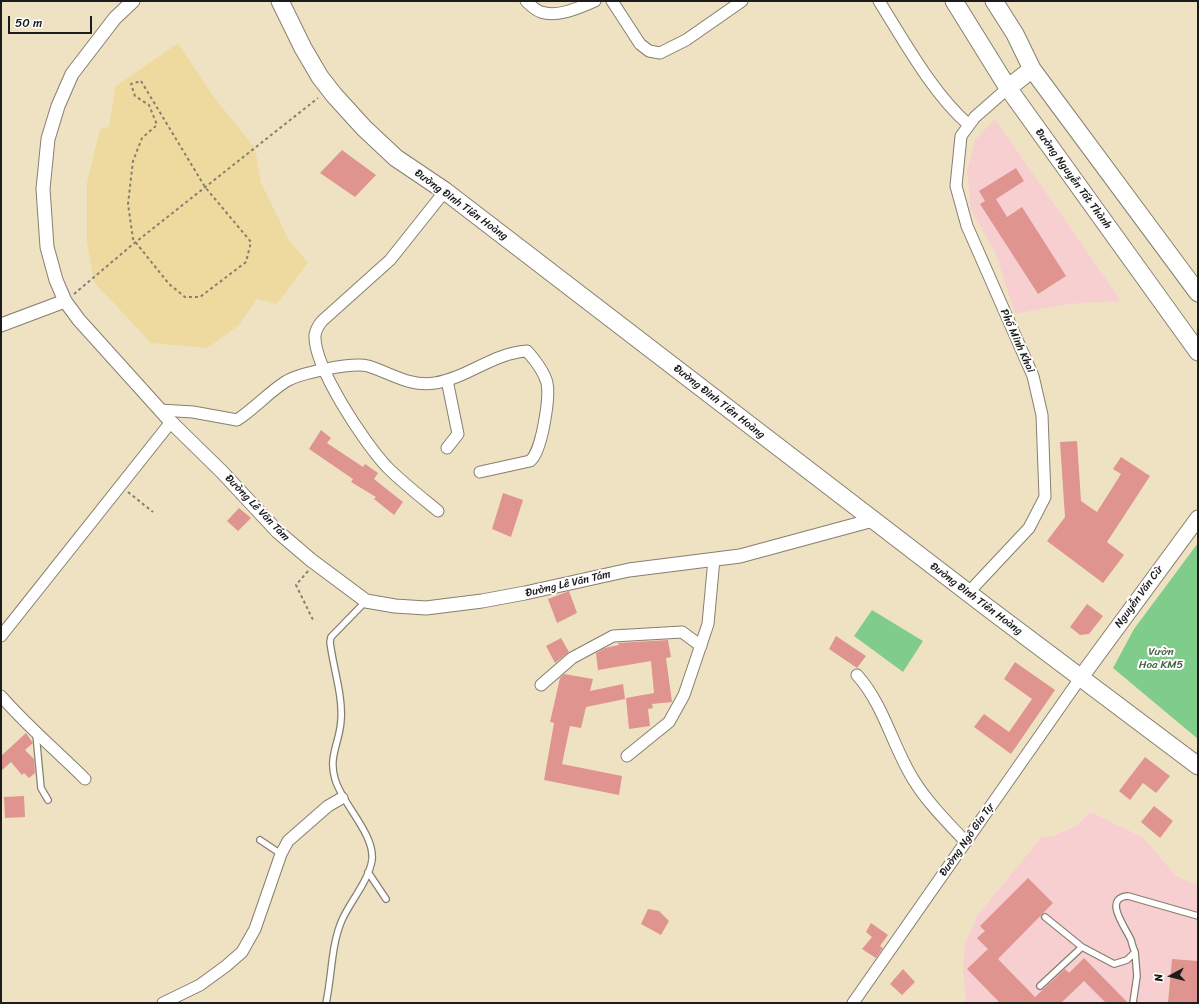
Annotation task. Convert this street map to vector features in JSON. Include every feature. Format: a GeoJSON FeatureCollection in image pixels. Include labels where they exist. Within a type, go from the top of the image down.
{"type":"FeatureCollection","features":[{"type":"Feature","properties":{"kind":"main road","name":"Đường Đinh Tiên Hoàng"},"geometry":{"type":"LineString","coordinates":[[280,1],[303,48],[329,89],[364,128],[396,158],[445,191],[968,593],[1198,766]]}},
{"type":"Feature","properties":{"kind":"main road","name":"Đường Nguyễn Tất Thành"},"geometry":{"type":"LineString","coordinates":[[954,1],[1008,88],[1198,352]]}},
{"type":"Feature","properties":{"kind":"main road"},"geometry":{"type":"LineString","coordinates":[[994,1],[1016,34],[1032,69],[1198,293]]}},
{"type":"Feature","properties":{"kind":"main road"},"geometry":{"type":"LineString","coordinates":[[1008,88],[1032,69]]}},
{"type":"Feature","properties":{"kind":"main road","name":"Nguyễn Văn Cừ"},"geometry":{"type":"LineString","coordinates":[[1081,677],[1198,518]]}},
{"type":"Feature","properties":{"kind":"street","name":"Đường Lê Văn Tám"},"geometry":{"type":"LineString","coordinates":[[133,1],[115,18],[72,74],[58,106],[48,139],[43,189],[47,247],[56,280],[65,301],[84,326],[171,422],[222,472],[277,530],[315,562],[366,601],[394,606],[426,608],[482,601],[525,594],[629,570],[740,556],[873,520]]}},
{"type":"Feature","properties":{"kind":"street"},"geometry":{"type":"LineString","coordinates":[[526,1],[540,12],[548,14],[566,12],[595,1]]}},
{"type":"Feature","properties":{"kind":"street"},"geometry":{"type":"LineString","coordinates":[[612,1],[640,44],[650,51],[660,53],[686,40],[742,1]]}},
{"type":"Feature","properties":{"kind":"street"},"geometry":{"type":"LineString","coordinates":[[879,1],[919,65],[960,117],[969,125]]}},
{"type":"Feature","properties":{"kind":"street","name":"Phố Minh Khai"},"geometry":{"type":"LineString","coordinates":[[968,593],[1029,528],[1045,497],[1042,415],[1033,376],[967,226],[956,186],[960,136],[969,125],[1008,88]]}},
{"type":"Feature","properties":{"kind":"street"},"geometry":{"type":"LineString","coordinates":[[438,511],[387,466],[375,451],[341,400],[324,370],[316,348],[315,335],[318,325],[390,260],[445,191]]}},
{"type":"Feature","properties":{"kind":"street"},"geometry":{"type":"LineString","coordinates":[[1,325],[65,301]]}},
{"type":"Feature","properties":{"kind":"street"},"geometry":{"type":"LineString","coordinates":[[160,410],[193,412],[237,420],[284,383],[324,370],[355,365],[367,366],[403,381],[434,383],[447,380],[510,353],[527,351],[536,361],[546,381],[548,392],[539,446],[530,461],[480,472]]}},
{"type":"Feature","properties":{"kind":"street"},"geometry":{"type":"LineString","coordinates":[[447,380],[458,434],[447,448]]}},
{"type":"Feature","properties":{"kind":"street"},"geometry":{"type":"LineString","coordinates":[[1,636],[119,485],[171,422]]}},
{"type":"Feature","properties":{"kind":"street"},"geometry":{"type":"LineString","coordinates":[[627,756],[669,722],[684,695],[708,624],[714,559]]}},
{"type":"Feature","properties":{"kind":"street"},"geometry":{"type":"LineString","coordinates":[[541,685],[572,658],[613,636],[682,632],[701,646]]}},
{"type":"Feature","properties":{"kind":"street"},"geometry":{"type":"LineString","coordinates":[[856,675],[865,684],[877,703],[913,779],[926,798],[966,842]]}},
{"type":"Feature","properties":{"kind":"street","name":"Đường Ngô Gia Tự"},"geometry":{"type":"LineString","coordinates":[[853,1003],[1081,677]]}},
{"type":"Feature","properties":{"kind":"street"},"geometry":{"type":"LineString","coordinates":[[1,696],[24,722],[84,780]]}},
{"type":"Feature","properties":{"kind":"street"},"geometry":{"type":"LineString","coordinates":[[163,1003],[200,985],[242,952],[255,929],[281,854],[288,840],[328,806],[342,798]]}},
{"type":"Feature","properties":{"kind":"lane"},"geometry":{"type":"LineString","coordinates":[[326,1003],[341,921],[368,872],[372,860],[370,846],[353,811],[342,798],[332,767],[341,719],[341,705],[330,642],[331,637],[366,601]]}},
{"type":"Feature","properties":{"kind":"lane"},"geometry":{"type":"LineString","coordinates":[[36,732],[41,788],[48,800]]}},
{"type":"Feature","properties":{"kind":"lane"},"geometry":{"type":"LineString","coordinates":[[260,840],[281,854]]}},
{"type":"Feature","properties":{"kind":"lane"},"geometry":{"type":"LineString","coordinates":[[368,872],[386,899]]}},
{"type":"Feature","properties":{"kind":"lane"},"geometry":{"type":"LineString","coordinates":[[1132,1003],[1138,976],[1131,940],[1117,913],[1116,906],[1118,900],[1122,897],[1128,896],[1198,916]]}},
{"type":"Feature","properties":{"kind":"lane"},"geometry":{"type":"LineString","coordinates":[[1045,917],[1082,947],[1114,964],[1120,964],[1127,960],[1134,952]]}},
{"type":"Feature","properties":{"kind":"lane"},"geometry":{"type":"LineString","coordinates":[[1040,986],[1082,947]]}},
{"type":"Feature","properties":{"kind":"path"},"geometry":{"type":"LineString","coordinates":[[141,81],[205,187],[251,242],[246,262],[200,297],[185,297],[170,284],[133,239],[128,204],[133,161],[142,138],[157,125],[149,105],[135,96],[131,84],[141,81]]}},
{"type":"Feature","properties":{"kind":"path"},"geometry":{"type":"LineString","coordinates":[[65,301],[136,242],[329,89]]}},
{"type":"Feature","properties":{"kind":"path"},"geometry":{"type":"LineString","coordinates":[[119,485],[153,512]]}},
{"type":"Feature","properties":{"kind":"path"},"geometry":{"type":"LineString","coordinates":[[313,620],[296,585],[315,562]]}},
{"type":"Feature","properties":{"kind":"shaded area"},"geometry":{"type":"Polygon","coordinates":[[[995,119],[1121,301],[1067,304],[1015,314],[995,252],[971,210],[967,172],[975,140],[995,119]]]}},
{"type":"Feature","properties":{"kind":"shaded area"},"geometry":{"type":"Polygon","coordinates":[[[1090,812],[1144,838],[1175,875],[1198,886],[1198,1003],[964,1003],[966,1001],[963,971],[965,944],[977,916],[1042,837],[1053,836],[1078,825],[1090,812]]]}},
{"type":"Feature","properties":{"kind":"green space","name":"Vườn Hoa KM5"},"geometry":{"type":"Polygon","coordinates":[[[1198,543],[1198,739],[1113,668],[1134,629],[1198,543]]]}},
{"type":"Feature","properties":{"kind":"green space"},"geometry":{"type":"Polygon","coordinates":[[[872,610],[923,641],[903,672],[854,636],[872,610]]]}},
{"type":"Feature","properties":{"kind":"sand"},"geometry":{"type":"Polygon","coordinates":[[[178,43],[213,96],[255,148],[261,183],[290,242],[308,262],[277,304],[257,299],[238,326],[207,348],[151,343],[94,282],[87,242],[87,183],[100,129],[109,127],[115,87],[178,43]]]}},
{"type":"Feature","properties":{"kind":"building"},"geometry":{"type":"Polygon","coordinates":[[[342,150],[376,175],[355,197],[320,173],[342,150]]]}},
{"type":"Feature","properties":{"kind":"building"},"geometry":{"type":"Polygon","coordinates":[[[1016,168],[1024,181],[996,199],[1007,217],[1022,207],[1066,276],[1038,294],[980,204],[985,201],[979,191],[1016,168]]]}},
{"type":"Feature","properties":{"kind":"building"},"geometry":{"type":"Polygon","coordinates":[[[321,430],[331,438],[327,443],[363,467],[365,464],[378,473],[374,479],[403,502],[394,515],[374,499],[376,497],[351,482],[353,479],[309,449],[321,430]]]}},
{"type":"Feature","properties":{"kind":"building"},"geometry":{"type":"Polygon","coordinates":[[[1077,441],[1081,501],[1097,512],[1121,474],[1113,469],[1121,457],[1150,476],[1107,542],[1124,555],[1103,583],[1047,541],[1065,517],[1060,442],[1077,441]]]}},
{"type":"Feature","properties":{"kind":"building"},"geometry":{"type":"Polygon","coordinates":[[[503,493],[523,500],[511,537],[492,529],[503,493]]]}},
{"type":"Feature","properties":{"kind":"building"},"geometry":{"type":"Polygon","coordinates":[[[239,508],[251,518],[238,531],[227,521],[239,508]]]}},
{"type":"Feature","properties":{"kind":"building"},"geometry":{"type":"Polygon","coordinates":[[[569,591],[577,613],[557,623],[548,599],[569,591]]]}},
{"type":"Feature","properties":{"kind":"building"},"geometry":{"type":"Polygon","coordinates":[[[1087,604],[1103,616],[1089,634],[1080,635],[1070,627],[1087,604]]]}},
{"type":"Feature","properties":{"kind":"building"},"geometry":{"type":"Polygon","coordinates":[[[836,636],[866,656],[857,668],[829,649],[836,636]]]}},
{"type":"Feature","properties":{"kind":"building"},"geometry":{"type":"Polygon","coordinates":[[[561,638],[569,652],[555,663],[546,646],[561,638]]]}},
{"type":"Feature","properties":{"kind":"building"},"geometry":{"type":"Polygon","coordinates":[[[668,640],[671,657],[666,658],[672,702],[652,704],[653,708],[648,709],[650,726],[629,729],[626,698],[654,693],[651,661],[598,670],[596,653],[605,648],[619,645],[618,643],[668,640]]]}},
{"type":"Feature","properties":{"kind":"building"},"geometry":{"type":"Polygon","coordinates":[[[1015,662],[1055,690],[1011,754],[974,727],[984,714],[1009,732],[1032,699],[1004,679],[1015,662]]]}},
{"type":"Feature","properties":{"kind":"building"},"geometry":{"type":"Polygon","coordinates":[[[564,674],[593,679],[590,691],[623,684],[625,699],[586,707],[581,728],[570,726],[562,764],[622,776],[619,795],[544,780],[554,723],[550,722],[560,678],[564,674]]]}},
{"type":"Feature","properties":{"kind":"building"},"geometry":{"type":"Polygon","coordinates":[[[26,733],[33,743],[25,750],[34,759],[35,773],[29,778],[24,773],[22,775],[11,762],[1,771],[1,756],[26,733]]]}},
{"type":"Feature","properties":{"kind":"building"},"geometry":{"type":"Polygon","coordinates":[[[1145,757],[1170,776],[1156,793],[1143,783],[1130,800],[1119,791],[1145,757]]]}},
{"type":"Feature","properties":{"kind":"building"},"geometry":{"type":"Polygon","coordinates":[[[24,796],[25,817],[5,818],[4,797],[24,796]]]}},
{"type":"Feature","properties":{"kind":"building"},"geometry":{"type":"Polygon","coordinates":[[[1154,806],[1173,821],[1160,838],[1141,822],[1154,806]]]}},
{"type":"Feature","properties":{"kind":"building"},"geometry":{"type":"Polygon","coordinates":[[[1028,878],[1053,903],[998,959],[1035,997],[1065,969],[1069,973],[1084,958],[1128,1003],[1106,1003],[1084,981],[1061,1003],[1000,1003],[967,969],[988,949],[977,938],[985,931],[980,926],[1028,878]]]}},
{"type":"Feature","properties":{"kind":"building"},"geometry":{"type":"Polygon","coordinates":[[[648,909],[659,911],[669,921],[661,935],[641,924],[648,909]]]}},
{"type":"Feature","properties":{"kind":"building"},"geometry":{"type":"Polygon","coordinates":[[[871,923],[888,935],[880,946],[883,948],[876,958],[862,949],[872,937],[866,932],[871,923]]]}},
{"type":"Feature","properties":{"kind":"building"},"geometry":{"type":"Polygon","coordinates":[[[1172,959],[1198,961],[1197,1003],[1168,1003],[1172,959]]]}},
{"type":"Feature","properties":{"kind":"building"},"geometry":{"type":"Polygon","coordinates":[[[903,969],[915,982],[902,995],[890,984],[903,969]]]}}]}
